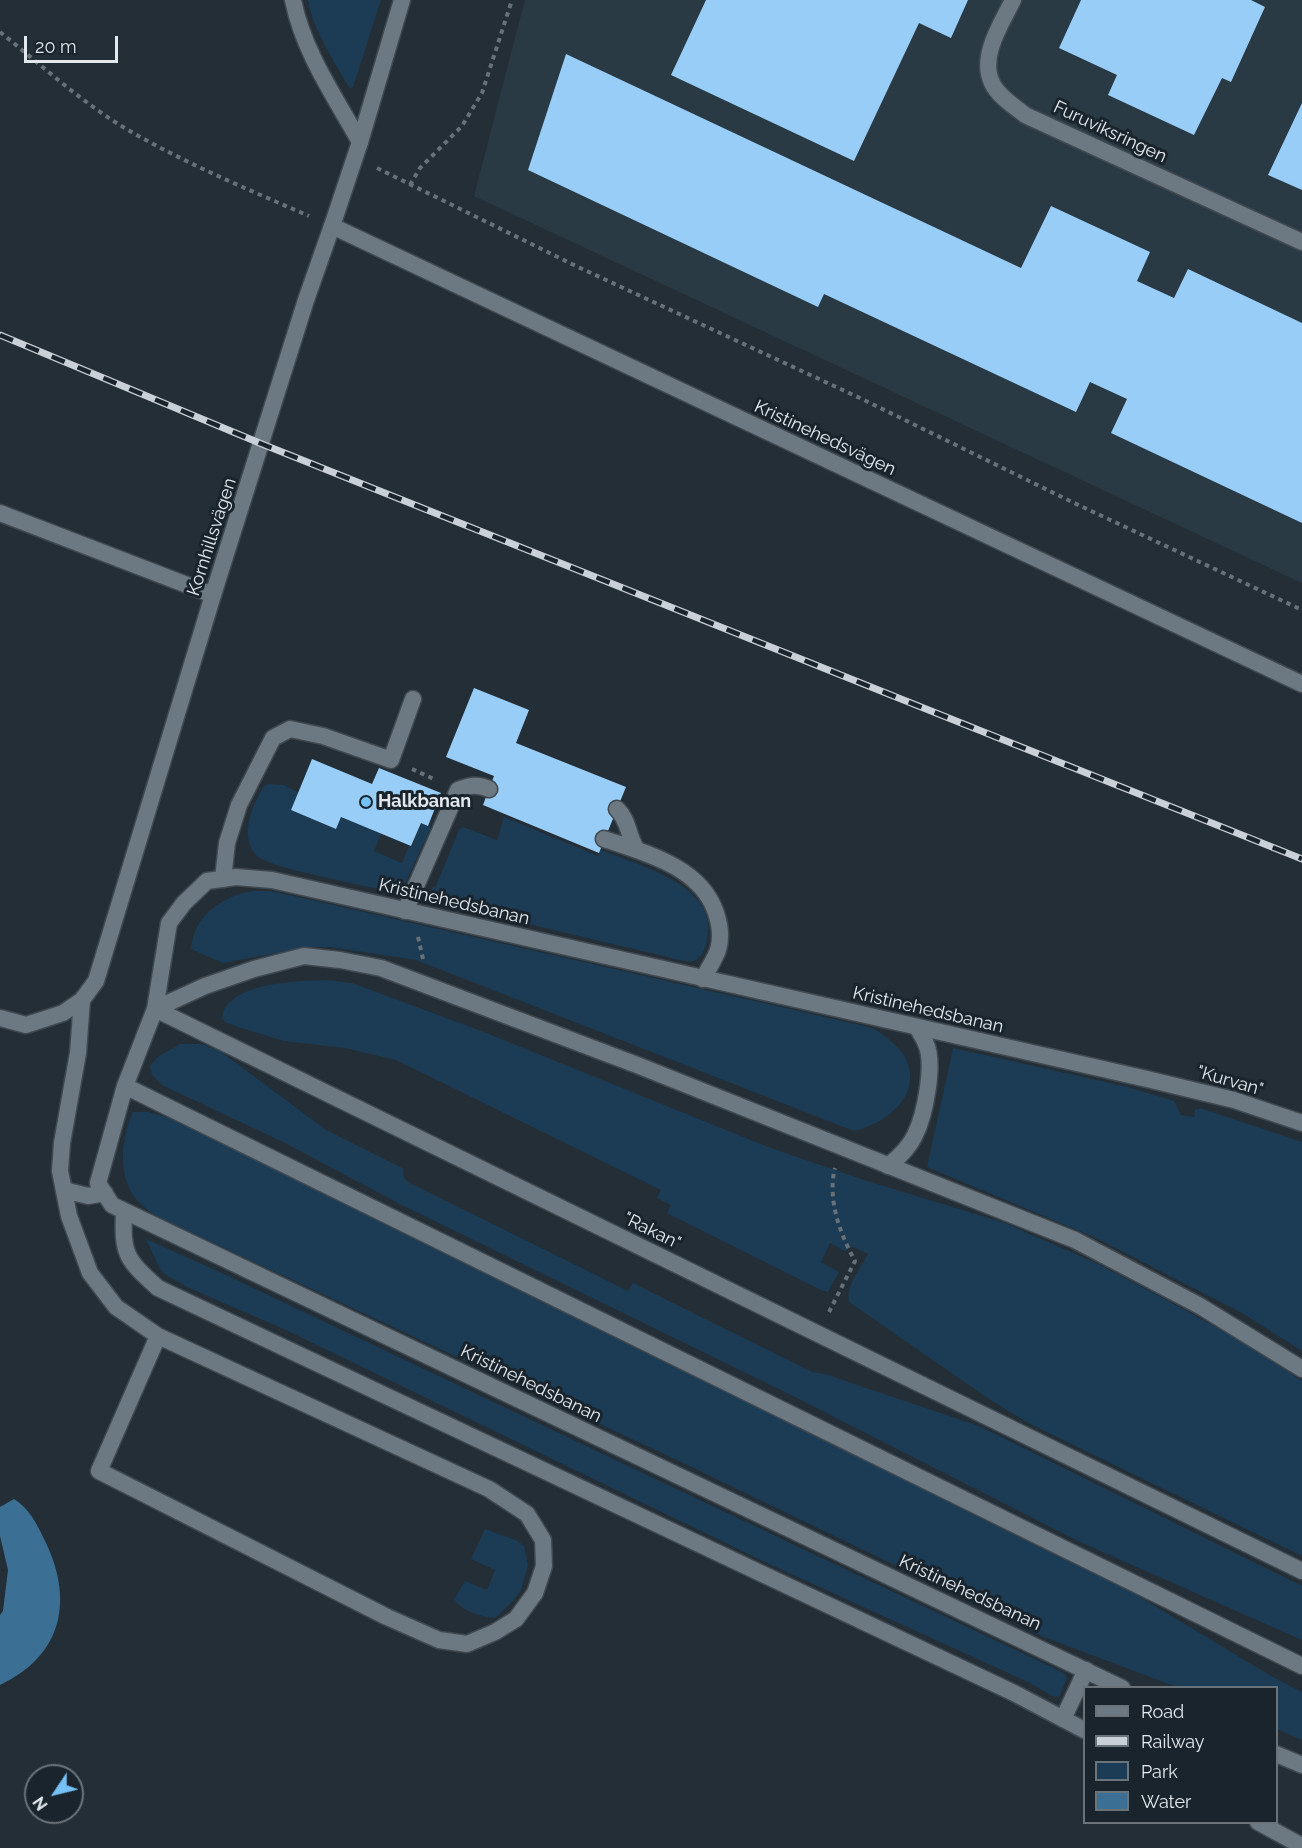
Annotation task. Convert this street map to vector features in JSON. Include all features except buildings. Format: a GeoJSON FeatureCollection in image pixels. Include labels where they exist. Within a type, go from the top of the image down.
{"type":"FeatureCollection","features":[{"type":"Feature","properties":{"kind":"street"},"geometry":{"type":"LineString","coordinates":[[293,0],[297,20],[313,57],[360,142]]}},
{"type":"Feature","properties":{"kind":"street","name":"Kornhillsvägen"},"geometry":{"type":"LineString","coordinates":[[0,1018],[26,1024],[63,1012],[82,1000],[96,981],[213,595],[306,300],[360,142],[402,0]]}},
{"type":"Feature","properties":{"kind":"street","name":"Furuviksringen"},"geometry":{"type":"LineString","coordinates":[[1013,0],[994,38],[988,71],[992,84],[1007,101],[1025,115],[1302,242]]}},
{"type":"Feature","properties":{"kind":"street","name":"Kristinehedsvägen"},"geometry":{"type":"LineString","coordinates":[[332,226],[1302,684]]}},
{"type":"Feature","properties":{"kind":"street"},"geometry":{"type":"LineString","coordinates":[[0,513],[213,595]]}},
{"type":"Feature","properties":{"kind":"street"},"geometry":{"type":"LineString","coordinates":[[222,879],[227,843],[239,805],[273,738],[290,729],[323,736],[391,760],[413,699]]}},
{"type":"Feature","properties":{"kind":"street"},"geometry":{"type":"LineString","coordinates":[[410,912],[458,790],[469,785],[480,785],[489,789]]}},
{"type":"Feature","properties":{"kind":"street"},"geometry":{"type":"LineString","coordinates":[[617,809],[623,815],[629,837],[637,850]]}},
{"type":"Feature","properties":{"kind":"street"},"geometry":{"type":"LineString","coordinates":[[604,838],[673,866],[697,880],[712,902],[721,929],[718,950],[703,978]]}},
{"type":"Feature","properties":{"kind":"street","name":"Kristinehedsbanan"},"geometry":{"type":"LineString","coordinates":[[1118,1686],[124,1211],[112,1205],[98,1183],[125,1086],[155,1009],[169,923],[184,903],[207,881],[236,877],[272,880],[1147,1078]]}},
{"type":"Feature","properties":{"kind":"street"},"geometry":{"type":"LineString","coordinates":[[155,1009],[205,986],[254,969],[304,956],[381,968],[637,1065],[1075,1240],[1200,1306],[1302,1369]]}},
{"type":"Feature","properties":{"kind":"street"},"geometry":{"type":"LineString","coordinates":[[82,1000],[78,1053],[62,1143],[60,1171],[69,1216],[90,1273],[116,1307],[158,1336],[489,1489],[527,1514],[543,1540],[544,1566],[535,1593],[516,1619],[495,1632],[467,1644],[439,1640],[387,1617],[99,1471],[158,1336]]}},
{"type":"Feature","properties":{"kind":"street","name":"\"Rakan\""},"geometry":{"type":"LineString","coordinates":[[155,1009],[1302,1571]]}},
{"type":"Feature","properties":{"kind":"street"},"geometry":{"type":"LineString","coordinates":[[888,1166],[902,1154],[915,1134],[924,1106],[929,1067],[927,1045],[917,1027]]}},
{"type":"Feature","properties":{"kind":"street","name":"\"Kurvan\""},"geometry":{"type":"LineString","coordinates":[[1147,1078],[1234,1100],[1302,1123]]}},
{"type":"Feature","properties":{"kind":"street"},"geometry":{"type":"LineString","coordinates":[[125,1086],[1302,1666]]}},
{"type":"Feature","properties":{"kind":"street"},"geometry":{"type":"LineString","coordinates":[[64,1190],[88,1196],[105,1193]]}},
{"type":"Feature","properties":{"kind":"street"},"geometry":{"type":"LineString","coordinates":[[124,1211],[124,1248],[134,1266],[158,1288],[1014,1693],[1083,1729]]}},
{"type":"Feature","properties":{"kind":"street"},"geometry":{"type":"LineString","coordinates":[[1063,1719],[1086,1670]]}},
{"type":"Feature","properties":{"kind":"street"},"geometry":{"type":"LineString","coordinates":[[1278,1756],[1302,1765]]}},
{"type":"Feature","properties":{"kind":"street"},"geometry":{"type":"LineString","coordinates":[[1262,1824],[1302,1846]]}},
{"type":"Feature","properties":{"kind":"path"},"geometry":{"type":"LineString","coordinates":[[410,185],[420,168],[462,126],[482,93],[512,0]]}},
{"type":"Feature","properties":{"kind":"path"},"geometry":{"type":"LineString","coordinates":[[0,32],[81,99],[124,127],[226,180],[332,226]]}},
{"type":"Feature","properties":{"kind":"path"},"geometry":{"type":"LineString","coordinates":[[354,158],[576,266],[862,399],[1070,501],[1302,610]]}},
{"type":"Feature","properties":{"kind":"path"},"geometry":{"type":"LineString","coordinates":[[391,760],[458,790]]}},
{"type":"Feature","properties":{"kind":"path"},"geometry":{"type":"LineString","coordinates":[[410,912],[424,962],[421,984]]}},
{"type":"Feature","properties":{"kind":"path"},"geometry":{"type":"LineString","coordinates":[[817,1334],[855,1261],[844,1242],[834,1201],[832,1180],[840,1147]]}},
{"type":"Feature","properties":{"kind":"shaded area"},"geometry":{"type":"Polygon","coordinates":[[[525,0],[1302,0],[1302,583],[474,196],[525,0]]]}},
{"type":"Feature","properties":{"kind":"green space"},"geometry":{"type":"Polygon","coordinates":[[[308,0],[381,0],[353,87],[350,88],[345,81],[323,42],[310,11],[308,0]]]}},
{"type":"Feature","properties":{"kind":"green space"},"geometry":{"type":"Polygon","coordinates":[[[283,785],[298,792],[291,810],[336,829],[341,817],[381,834],[374,851],[402,863],[421,823],[431,827],[404,886],[395,892],[390,892],[279,866],[256,855],[248,839],[249,821],[264,786],[283,785]]]}},
{"type":"Feature","properties":{"kind":"green space"},"geometry":{"type":"Polygon","coordinates":[[[504,817],[598,856],[601,850],[656,871],[675,881],[691,893],[703,907],[708,924],[706,944],[702,954],[698,959],[688,962],[437,902],[432,896],[432,888],[436,886],[459,830],[463,827],[497,840],[504,817]]]}},
{"type":"Feature","properties":{"kind":"green space"},"geometry":{"type":"Polygon","coordinates":[[[255,891],[271,891],[873,1028],[895,1045],[905,1057],[910,1071],[910,1084],[899,1106],[889,1115],[854,1131],[416,960],[330,947],[309,947],[223,963],[191,949],[193,937],[204,916],[222,902],[255,891]]]}},
{"type":"Feature","properties":{"kind":"green space"},"geometry":{"type":"Polygon","coordinates":[[[326,980],[352,983],[484,1032],[768,1147],[864,1180],[1005,1223],[1098,1264],[1239,1340],[1302,1381],[1302,1556],[1030,1424],[989,1399],[849,1302],[852,1283],[868,1254],[856,1248],[850,1247],[845,1251],[830,1243],[821,1262],[839,1272],[828,1292],[823,1291],[667,1213],[671,1205],[657,1198],[661,1190],[396,1060],[345,1048],[284,1041],[241,1028],[225,1022],[222,1018],[224,1009],[236,997],[260,987],[326,980]]]}},
{"type":"Feature","properties":{"kind":"green space"},"geometry":{"type":"Polygon","coordinates":[[[180,1044],[201,1044],[220,1051],[326,1130],[404,1169],[404,1177],[410,1183],[628,1291],[633,1283],[812,1372],[825,1374],[979,1426],[1302,1586],[1302,1640],[1080,1542],[787,1393],[400,1204],[285,1143],[162,1085],[152,1075],[150,1066],[159,1056],[180,1044]]]}},
{"type":"Feature","properties":{"kind":"green space"},"geometry":{"type":"Polygon","coordinates":[[[953,1048],[1128,1087],[1174,1101],[1181,1115],[1194,1117],[1195,1110],[1200,1108],[1302,1142],[1302,1351],[1242,1313],[1094,1237],[927,1167],[953,1048]]]}},
{"type":"Feature","properties":{"kind":"green space"},"geometry":{"type":"Polygon","coordinates":[[[133,1112],[149,1112],[175,1120],[1135,1594],[1271,1676],[1302,1692],[1302,1740],[1278,1729],[1278,1686],[1174,1686],[1044,1637],[681,1462],[154,1215],[136,1199],[126,1179],[123,1156],[133,1112]]]}},
{"type":"Feature","properties":{"kind":"green space"},"geometry":{"type":"Polygon","coordinates":[[[146,1239],[1064,1673],[1067,1678],[1060,1695],[1052,1696],[1030,1683],[765,1562],[286,1330],[187,1287],[160,1269],[146,1239]]]}},
{"type":"Feature","properties":{"kind":"green space"},"geometry":{"type":"Polygon","coordinates":[[[485,1529],[518,1541],[524,1546],[528,1565],[521,1590],[495,1618],[467,1610],[454,1599],[465,1581],[487,1590],[495,1570],[471,1559],[485,1529]]]}},
{"type":"Feature","properties":{"kind":"water"},"geometry":{"type":"Polygon","coordinates":[[[14,1499],[28,1512],[44,1539],[59,1582],[60,1603],[57,1623],[50,1641],[38,1658],[21,1673],[0,1685],[0,1615],[3,1611],[8,1570],[0,1536],[0,1507],[14,1499]]]}},
{"type":"Feature","properties":{"kind":"railway"},"geometry":{"type":"LineString","coordinates":[[0,335],[262,444],[1302,859]]}},
{"type":"Feature","properties":{"kind":"place","name":"Halkbanan"},"geometry":{"type":"Point","coordinates":[366,802]}}]}
